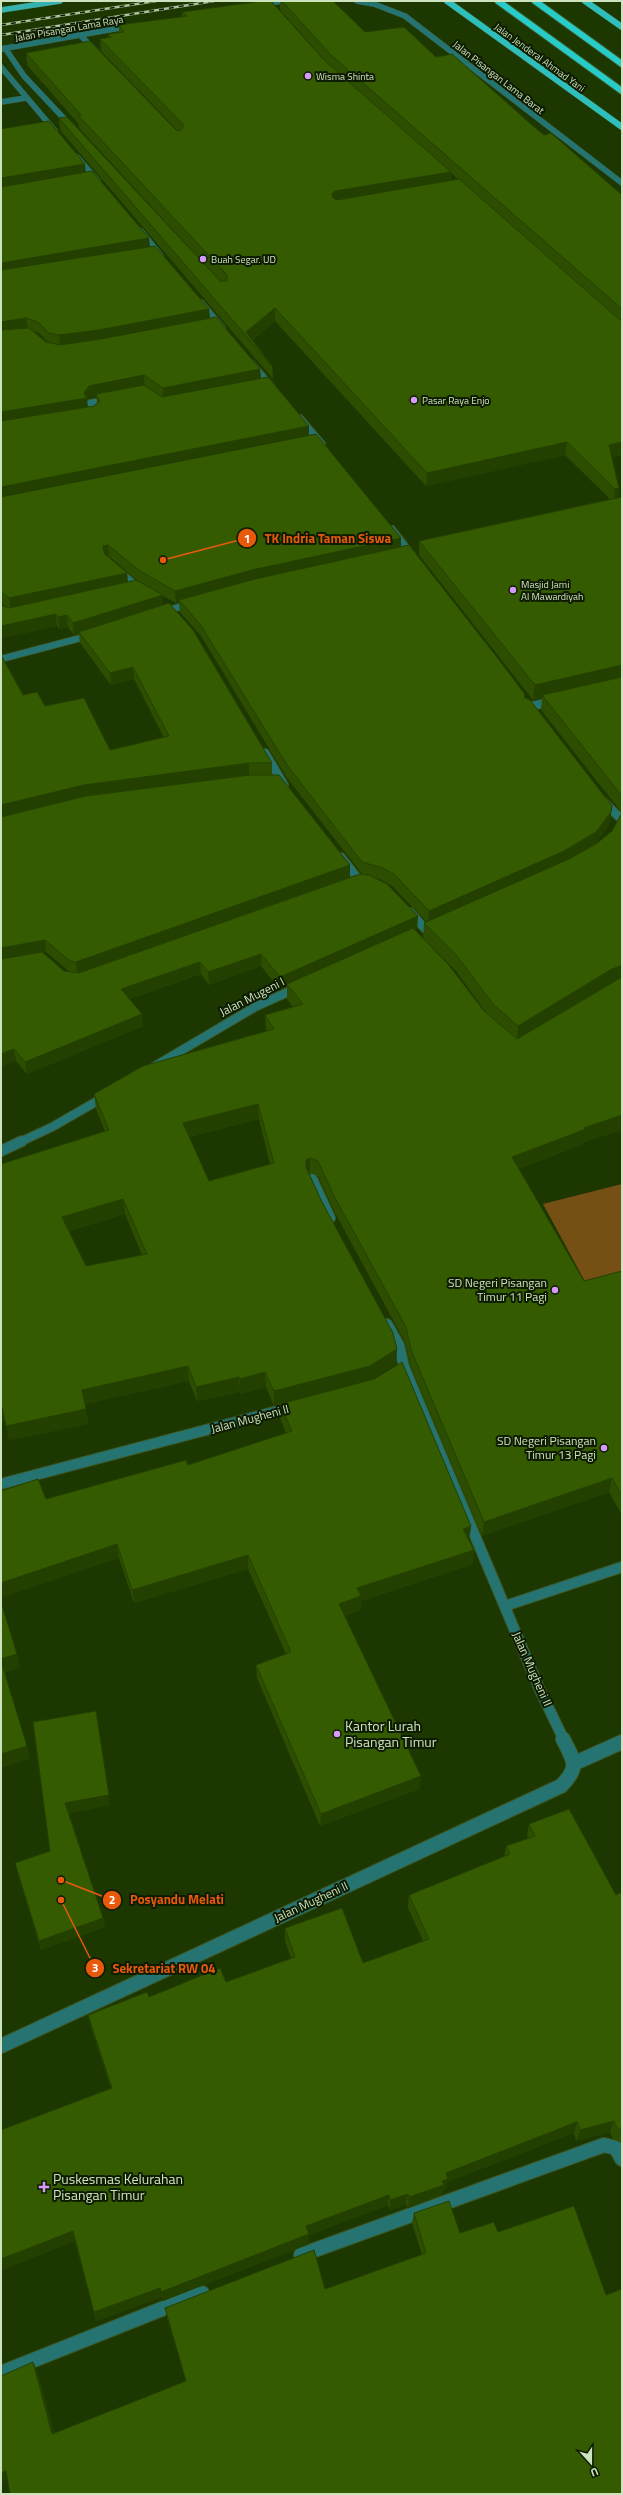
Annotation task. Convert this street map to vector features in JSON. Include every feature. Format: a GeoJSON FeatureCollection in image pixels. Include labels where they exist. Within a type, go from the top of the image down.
{"type":"FeatureCollection","features":[{"type":"Feature","properties":{"kind":"highway","name":"Jalan Jenderal Ahmad Yani"},"geometry":{"type":"LineString","coordinates":[[447,1],[622,127]]}},
{"type":"Feature","properties":{"kind":"highway"},"geometry":{"type":"LineString","coordinates":[[498,1],[622,91]]}},
{"type":"Feature","properties":{"kind":"highway"},"geometry":{"type":"LineString","coordinates":[[535,1],[622,64]]}},
{"type":"Feature","properties":{"kind":"highway"},"geometry":{"type":"LineString","coordinates":[[585,1],[622,27]]}},
{"type":"Feature","properties":{"kind":"main road"},"geometry":{"type":"LineString","coordinates":[[1,10],[60,1]]}},
{"type":"Feature","properties":{"kind":"street"},"geometry":{"type":"LineString","coordinates":[[252,6],[282,1]]}},
{"type":"Feature","properties":{"kind":"street","name":"Jalan Pisangan Lama Barat"},"geometry":{"type":"LineString","coordinates":[[357,1],[374,4],[405,16],[622,183]]}},
{"type":"Feature","properties":{"kind":"street"},"geometry":{"type":"LineString","coordinates":[[268,3],[273,9]]}},
{"type":"Feature","properties":{"kind":"street","name":"Jalan Pisangan Lama Raya"},"geometry":{"type":"LineString","coordinates":[[3,49],[135,26]]}},
{"type":"Feature","properties":{"kind":"street"},"geometry":{"type":"LineString","coordinates":[[80,35],[101,56]]}},
{"type":"Feature","properties":{"kind":"street"},"geometry":{"type":"LineString","coordinates":[[3,49],[24,76],[76,131]]}},
{"type":"Feature","properties":{"kind":"street"},"geometry":{"type":"LineString","coordinates":[[1,67],[8,80],[61,138]]}},
{"type":"Feature","properties":{"kind":"street"},"geometry":{"type":"LineString","coordinates":[[1,102],[26,98]]}},
{"type":"Feature","properties":{"kind":"street"},"geometry":{"type":"LineString","coordinates":[[71,149],[105,189]]}},
{"type":"Feature","properties":{"kind":"street"},"geometry":{"type":"LineString","coordinates":[[88,178],[95,177]]}},
{"type":"Feature","properties":{"kind":"street"},"geometry":{"type":"LineString","coordinates":[[134,223],[166,262]]}},
{"type":"Feature","properties":{"kind":"street"},"geometry":{"type":"LineString","coordinates":[[150,253],[158,252]]}},
{"type":"Feature","properties":{"kind":"street"},"geometry":{"type":"LineString","coordinates":[[194,294],[228,337]]}},
{"type":"Feature","properties":{"kind":"street"},"geometry":{"type":"LineString","coordinates":[[211,325],[218,323]]}},
{"type":"Feature","properties":{"kind":"street"},"geometry":{"type":"LineString","coordinates":[[248,359],[279,395]]}},
{"type":"Feature","properties":{"kind":"street"},"geometry":{"type":"LineString","coordinates":[[262,384],[270,383]]}},
{"type":"Feature","properties":{"kind":"street"},"geometry":{"type":"LineString","coordinates":[[79,415],[96,412],[90,403],[115,398]]}},
{"type":"Feature","properties":{"kind":"street"},"geometry":{"type":"LineString","coordinates":[[294,411],[327,450]]}},
{"type":"Feature","properties":{"kind":"street"},"geometry":{"type":"LineString","coordinates":[[311,442],[319,440]]}},
{"type":"Feature","properties":{"kind":"street"},"geometry":{"type":"LineString","coordinates":[[388,524],[420,564]]}},
{"type":"Feature","properties":{"kind":"street"},"geometry":{"type":"LineString","coordinates":[[108,561],[134,588],[146,592]]}},
{"type":"Feature","properties":{"kind":"street"},"geometry":{"type":"LineString","coordinates":[[157,614],[174,611],[205,599]]}},
{"type":"Feature","properties":{"kind":"street"},"geometry":{"type":"LineString","coordinates":[[163,601],[174,611]]}},
{"type":"Feature","properties":{"kind":"street"},"geometry":{"type":"LineString","coordinates":[[1,659],[98,634]]}},
{"type":"Feature","properties":{"kind":"street"},"geometry":{"type":"LineString","coordinates":[[528,707],[563,699]]}},
{"type":"Feature","properties":{"kind":"street"},"geometry":{"type":"LineString","coordinates":[[262,747],[282,782],[291,794]]}},
{"type":"Feature","properties":{"kind":"street"},"geometry":{"type":"LineString","coordinates":[[269,781],[282,782]]}},
{"type":"Feature","properties":{"kind":"street"},"geometry":{"type":"LineString","coordinates":[[597,793],[619,819],[616,828]]}},
{"type":"Feature","properties":{"kind":"street"},"geometry":{"type":"LineString","coordinates":[[335,849],[356,881],[368,879],[377,881]]}},
{"type":"Feature","properties":{"kind":"street"},"geometry":{"type":"LineString","coordinates":[[406,908],[431,930],[416,938]]}},
{"type":"Feature","properties":{"kind":"street","name":"Jalan Mugeni I"},"geometry":{"type":"LineString","coordinates":[[146,1071],[255,1008],[310,983]]}},
{"type":"Feature","properties":{"kind":"street"},"geometry":{"type":"LineString","coordinates":[[1,1151],[52,1127],[115,1090]]}},
{"type":"Feature","properties":{"kind":"street"},"geometry":{"type":"LineString","coordinates":[[312,1179],[335,1228]]}},
{"type":"Feature","properties":{"kind":"street","name":"Jalan Mugheni II"},"geometry":{"type":"LineString","coordinates":[[1,2046],[561,1786],[572,1775],[576,1763],[539,1688],[404,1367],[399,1345],[384,1318]]}},
{"type":"Feature","properties":{"kind":"street"},"geometry":{"type":"LineString","coordinates":[[392,1375],[404,1367]]}},
{"type":"Feature","properties":{"kind":"street","name":"Jalan Mugheni II"},"geometry":{"type":"LineString","coordinates":[[1,1484],[303,1405]]}},
{"type":"Feature","properties":{"kind":"street"},"geometry":{"type":"LineString","coordinates":[[505,1606],[622,1567]]}},
{"type":"Feature","properties":{"kind":"street"},"geometry":{"type":"LineString","coordinates":[[576,1763],[622,1742]]}},
{"type":"Feature","properties":{"kind":"street"},"geometry":{"type":"LineString","coordinates":[[288,2260],[604,2145],[613,2146],[618,2149],[622,2159]]}},
{"type":"Feature","properties":{"kind":"street"},"geometry":{"type":"LineString","coordinates":[[1,2373],[214,2289]]}},
{"type":"Feature","properties":{"kind":"shaded area"},"geometry":{"type":"Polygon","coordinates":[[[622,1184],[622,1278],[588,1287],[543,1204],[622,1184]]]}},
{"type":"Feature","properties":{"kind":"building"},"geometry":{"type":"Polygon","coordinates":[[[271,1],[325,61],[451,172],[335,191],[332,194],[333,198],[337,200],[459,179],[620,320],[622,320],[622,442],[609,445],[619,488],[615,489],[567,442],[427,473],[275,308],[246,332],[272,366],[59,118],[67,117],[220,281],[227,281],[227,275],[78,115],[81,115],[26,53],[90,41],[176,130],[180,131],[183,128],[183,124],[100,39],[111,37],[108,34],[124,32],[119,25],[187,16],[182,12],[271,1]]]}},
{"type":"Feature","properties":{"kind":"building"},"geometry":{"type":"Polygon","coordinates":[[[282,1],[333,1],[365,32],[404,27],[436,57],[452,54],[533,126],[544,135],[551,133],[622,195],[622,309],[331,55],[282,1]]]}},
{"type":"Feature","properties":{"kind":"building"},"geometry":{"type":"Polygon","coordinates":[[[49,121],[85,164],[1,178],[1,129],[49,121]]]}},
{"type":"Feature","properties":{"kind":"building"},"geometry":{"type":"Polygon","coordinates":[[[92,171],[149,238],[1,263],[1,187],[92,171]]]}},
{"type":"Feature","properties":{"kind":"building"},"geometry":{"type":"Polygon","coordinates":[[[155,246],[209,309],[99,330],[59,335],[49,333],[38,322],[26,318],[1,322],[1,270],[155,246]]]}},
{"type":"Feature","properties":{"kind":"building"},"geometry":{"type":"Polygon","coordinates":[[[216,317],[260,369],[163,388],[144,375],[89,386],[84,393],[87,398],[1,412],[1,330],[29,328],[46,342],[60,345],[101,339],[216,317]]]}},
{"type":"Feature","properties":{"kind":"building"},"geometry":{"type":"Polygon","coordinates":[[[268,377],[309,426],[1,487],[1,421],[94,406],[100,401],[96,394],[144,385],[162,397],[268,377]]]}},
{"type":"Feature","properties":{"kind":"building"},"geometry":{"type":"Polygon","coordinates":[[[316,434],[401,538],[252,570],[175,591],[140,571],[108,545],[103,546],[104,553],[127,573],[9,598],[1,592],[1,497],[316,434]]]}},
{"type":"Feature","properties":{"kind":"building"},"geometry":{"type":"Polygon","coordinates":[[[622,497],[622,665],[535,685],[419,541],[622,497]]]}},
{"type":"Feature","properties":{"kind":"building"},"geometry":{"type":"Polygon","coordinates":[[[409,545],[496,656],[524,693],[525,698],[530,700],[612,806],[611,812],[596,832],[564,851],[429,911],[394,874],[383,868],[362,862],[287,765],[200,624],[179,600],[255,579],[409,545]]]}},
{"type":"Feature","properties":{"kind":"building"},"geometry":{"type":"Polygon","coordinates":[[[136,580],[163,595],[73,623],[67,615],[58,617],[56,614],[1,626],[1,605],[9,608],[136,580]]]}},
{"type":"Feature","properties":{"kind":"building"},"geometry":{"type":"Polygon","coordinates":[[[169,603],[193,630],[272,763],[249,763],[84,785],[1,805],[1,655],[23,695],[37,692],[45,706],[84,698],[110,750],[169,736],[133,667],[110,673],[79,632],[169,603]]]}},
{"type":"Feature","properties":{"kind":"building"},"geometry":{"type":"Polygon","coordinates":[[[622,677],[622,796],[542,695],[622,677]]]}},
{"type":"Feature","properties":{"kind":"building"},"geometry":{"type":"Polygon","coordinates":[[[250,775],[279,775],[350,865],[76,962],[70,961],[45,940],[1,948],[1,817],[86,796],[250,775]]]}},
{"type":"Feature","properties":{"kind":"building"},"geometry":{"type":"Polygon","coordinates":[[[622,813],[622,965],[610,970],[518,1026],[493,1004],[457,956],[424,923],[569,859],[596,844],[612,831],[622,813]]]}},
{"type":"Feature","properties":{"kind":"building"},"geometry":{"type":"Polygon","coordinates":[[[360,874],[369,875],[387,884],[418,916],[280,977],[261,954],[208,972],[200,962],[121,989],[142,1014],[25,1062],[14,1049],[1,1054],[1,959],[42,952],[64,971],[79,973],[360,874]]]}},
{"type":"Feature","properties":{"kind":"building"},"geometry":{"type":"Polygon","coordinates":[[[413,928],[448,964],[484,1011],[517,1039],[622,977],[622,1115],[584,1128],[586,1129],[512,1157],[584,1281],[622,1271],[622,1496],[612,1478],[484,1522],[411,1350],[406,1327],[334,1196],[318,1161],[310,1158],[306,1160],[306,1167],[322,1202],[393,1333],[397,1349],[370,1366],[274,1391],[265,1372],[240,1379],[239,1377],[196,1387],[188,1366],[82,1390],[86,1409],[6,1426],[2,1407],[1,1408],[1,1164],[109,1130],[94,1094],[143,1066],[274,1029],[265,1015],[303,1004],[287,984],[413,928]],[[258,1104],[183,1123],[209,1181],[274,1163],[258,1104]],[[123,1199],[62,1217],[86,1266],[147,1254],[123,1199]]]}},
{"type":"Feature","properties":{"kind":"building"},"geometry":{"type":"Polygon","coordinates":[[[402,1362],[471,1526],[463,1529],[474,1550],[357,1588],[361,1596],[339,1604],[421,1776],[321,1814],[256,1665],[291,1652],[248,1555],[132,1590],[117,1544],[1,1583],[1,1491],[38,1479],[46,1499],[186,1460],[188,1465],[292,1431],[280,1404],[374,1379],[402,1362]]]}},
{"type":"Feature","properties":{"kind":"building"},"geometry":{"type":"Polygon","coordinates":[[[1,1602],[17,1654],[1,1659],[1,1602]]]}},
{"type":"Feature","properties":{"kind":"building"},"geometry":{"type":"Polygon","coordinates":[[[1,1661],[27,1746],[1,1754],[1,1661]]]}},
{"type":"Feature","properties":{"kind":"building"},"geometry":{"type":"Polygon","coordinates":[[[96,1711],[109,1795],[65,1803],[103,1918],[39,1941],[15,1863],[50,1851],[33,1722],[96,1711]]]}},
{"type":"Feature","properties":{"kind":"building"},"geometry":{"type":"Polygon","coordinates":[[[569,1809],[616,1895],[622,1892],[622,2131],[617,2128],[614,2121],[580,2130],[577,2122],[446,2173],[448,2179],[442,2181],[444,2185],[409,2197],[408,2194],[390,2200],[389,2195],[306,2226],[309,2234],[161,2292],[160,2288],[94,2312],[73,2231],[1,2259],[1,2130],[112,2088],[88,2015],[147,1992],[149,1997],[220,1968],[226,1982],[295,1957],[285,1928],[342,1908],[363,1963],[429,1939],[409,1895],[510,1854],[506,1846],[535,1836],[529,1824],[569,1809]]]}},
{"type":"Feature","properties":{"kind":"building"},"geometry":{"type":"Polygon","coordinates":[[[449,2201],[460,2233],[494,2222],[498,2232],[574,2206],[606,2295],[622,2289],[622,2494],[10,2494],[6,2471],[1,2473],[1,2376],[33,2362],[52,2434],[186,2381],[165,2308],[314,2250],[325,2289],[426,2253],[414,2213],[449,2201]]]}},
{"type":"Feature","properties":{"kind":"railway"},"geometry":{"type":"LineString","coordinates":[[1,25],[156,1]]}},
{"type":"Feature","properties":{"kind":"railway"},"geometry":{"type":"LineString","coordinates":[[1,35],[214,1]]}},
{"type":"Feature","properties":{"kind":"place","name":"Wisma Shinta"},"geometry":{"type":"Point","coordinates":[308,76]}},
{"type":"Feature","properties":{"kind":"place","name":"Buah Segar. UD"},"geometry":{"type":"Point","coordinates":[203,259]}},
{"type":"Feature","properties":{"kind":"place","name":"Pasar Raya Enjo"},"geometry":{"type":"Point","coordinates":[414,400]}},
{"type":"Feature","properties":{"kind":"place","name":"TK Indria Taman Siswa"},"geometry":{"type":"Point","coordinates":[163,560]}},
{"type":"Feature","properties":{"kind":"place","name":"Masjid Jami Al Mawardiyah"},"geometry":{"type":"Point","coordinates":[513,590]}},
{"type":"Feature","properties":{"kind":"place","name":"SD Negeri Pisangan Timur 11 Pagi"},"geometry":{"type":"Point","coordinates":[555,1290]}},
{"type":"Feature","properties":{"kind":"place","name":"SD Negeri Pisangan Timur 13 Pagi"},"geometry":{"type":"Point","coordinates":[604,1448]}},
{"type":"Feature","properties":{"kind":"place","name":"Kantor Lurah Pisangan Timur"},"geometry":{"type":"Point","coordinates":[337,1734]}},
{"type":"Feature","properties":{"kind":"place","name":"Posyandu Melati"},"geometry":{"type":"Point","coordinates":[61,1880]}},
{"type":"Feature","properties":{"kind":"place","name":"Sekretariat RW 04"},"geometry":{"type":"Point","coordinates":[61,1900]}},
{"type":"Feature","properties":{"kind":"place","name":"Puskesmas Kelurahan Pisangan Timur"},"geometry":{"type":"Point","coordinates":[44,2187]}}]}
